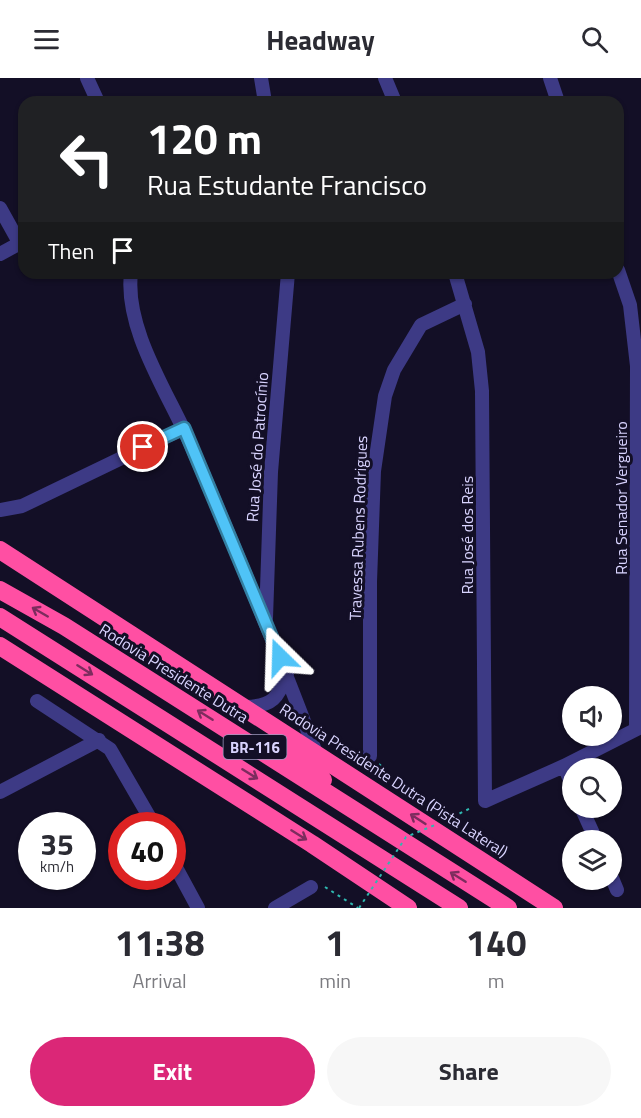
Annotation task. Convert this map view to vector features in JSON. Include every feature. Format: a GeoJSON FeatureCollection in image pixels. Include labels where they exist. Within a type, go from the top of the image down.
{"type":"FeatureCollection","features":[{"type":"Feature","properties":{"kind":"highway","name":"Rodovia Presidente Dutra (Pista Lateral)"},"geometry":{"type":"LineString","coordinates":[[0,550],[555,908]]}},
{"type":"Feature","properties":{"kind":"highway","name":"Rodovia Presidente Dutra"},"geometry":{"type":"LineString","coordinates":[[0,590],[64,626],[508,908]]}},
{"type":"Feature","properties":{"kind":"highway","name":"BR-116"},"geometry":{"type":"LineString","coordinates":[[0,617],[459,908]]}},
{"type":"Feature","properties":{"kind":"highway"},"geometry":{"type":"LineString","coordinates":[[0,646],[312,844],[408,908]]}},
{"type":"Feature","properties":{"kind":"highway"},"geometry":{"type":"LineString","coordinates":[[243,706],[358,813]]}},
{"type":"Feature","properties":{"kind":"street"},"geometry":{"type":"LineString","coordinates":[[87,78],[95,96]]}},
{"type":"Feature","properties":{"kind":"street"},"geometry":{"type":"LineString","coordinates":[[261,78],[263,96]]}},
{"type":"Feature","properties":{"kind":"street"},"geometry":{"type":"LineString","coordinates":[[385,78],[392,96]]}},
{"type":"Feature","properties":{"kind":"street"},"geometry":{"type":"LineString","coordinates":[[550,78],[556,96]]}},
{"type":"Feature","properties":{"kind":"street"},"geometry":{"type":"LineString","coordinates":[[0,208],[18,236]]}},
{"type":"Feature","properties":{"kind":"street"},"geometry":{"type":"LineString","coordinates":[[0,254],[18,244]]}},
{"type":"Feature","properties":{"kind":"street"},"geometry":{"type":"LineString","coordinates":[[130,279],[129,294],[134,321],[184,428],[287,674],[316,753]]}},
{"type":"Feature","properties":{"kind":"street","name":"Rua José do Patrocínio"},"geometry":{"type":"LineString","coordinates":[[266,623],[271,472],[287,279]]}},
{"type":"Feature","properties":{"kind":"street","name":"Rua José dos Reis"},"geometry":{"type":"LineString","coordinates":[[457,279],[478,352],[482,392],[485,801]]}},
{"type":"Feature","properties":{"kind":"street","name":"Rua Senador Vergueiro"},"geometry":{"type":"LineString","coordinates":[[621,279],[630,305],[637,366],[639,728]]}},
{"type":"Feature","properties":{"kind":"street","name":"Travessa Rubens Rodrigues"},"geometry":{"type":"LineString","coordinates":[[370,756],[370,582],[374,471],[385,396],[394,370],[421,325],[465,304]]}},
{"type":"Feature","properties":{"kind":"street"},"geometry":{"type":"LineString","coordinates":[[0,510],[22,506],[184,428]]}},
{"type":"Feature","properties":{"kind":"street"},"geometry":{"type":"LineString","coordinates":[[243,706],[265,706],[271,702],[278,694],[287,674]]}},
{"type":"Feature","properties":{"kind":"street"},"geometry":{"type":"LineString","coordinates":[[37,701],[99,740],[116,758],[147,812]]}},
{"type":"Feature","properties":{"kind":"street"},"geometry":{"type":"LineString","coordinates":[[580,758],[639,728]]}},
{"type":"Feature","properties":{"kind":"street"},"geometry":{"type":"LineString","coordinates":[[0,792],[99,740]]}},
{"type":"Feature","properties":{"kind":"street"},"geometry":{"type":"LineString","coordinates":[[485,801],[562,767]]}},
{"type":"Feature","properties":{"kind":"street"},"geometry":{"type":"LineString","coordinates":[[186,886],[198,908]]}},
{"type":"Feature","properties":{"kind":"street"},"geometry":{"type":"LineString","coordinates":[[275,908],[317,887]]}},
{"type":"Feature","properties":{"kind":"path"},"geometry":{"type":"LineString","coordinates":[[370,756],[417,800]]}},
{"type":"Feature","properties":{"kind":"path"},"geometry":{"type":"LineString","coordinates":[[441,822],[485,801]]}},
{"type":"Feature","properties":{"kind":"path"},"geometry":{"type":"LineString","coordinates":[[317,887],[358,908],[406,837],[435,825]]}},
{"type":"Feature","properties":{"kind":"route"},"geometry":{"type":"LineString","coordinates":[[143,447],[184,428],[280,657]]}}]}
